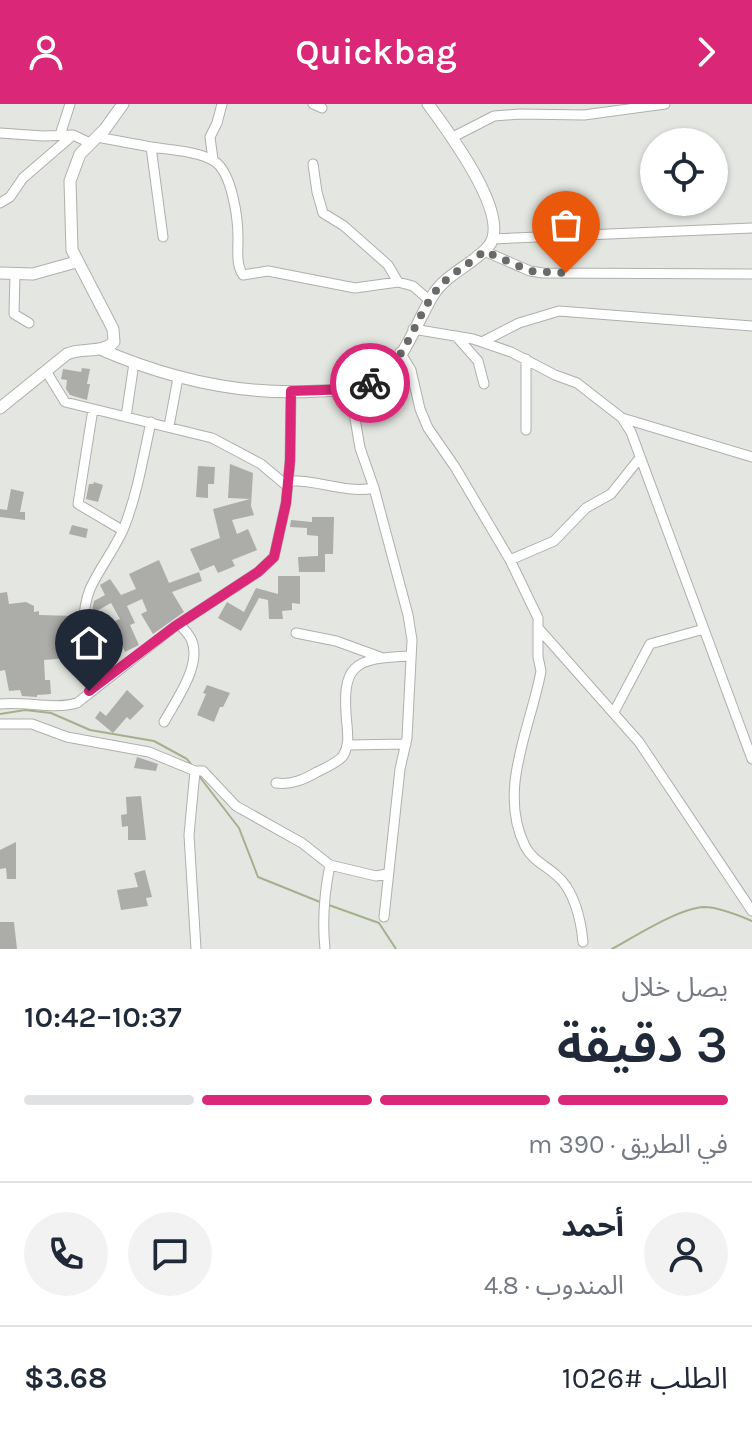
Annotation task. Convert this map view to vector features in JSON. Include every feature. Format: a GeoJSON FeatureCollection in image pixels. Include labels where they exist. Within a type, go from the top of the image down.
{"type":"FeatureCollection","features":[{"type":"Feature","properties":{"kind":"street"},"geometry":{"type":"LineString","coordinates":[[60,135],[70,104]]}},
{"type":"Feature","properties":{"kind":"street"},"geometry":{"type":"LineString","coordinates":[[0,408],[73,351],[110,347],[114,342],[113,329],[76,262],[71,240],[70,181],[80,154],[123,104]]}},
{"type":"Feature","properties":{"kind":"street"},"geometry":{"type":"LineString","coordinates":[[222,104],[210,137],[213,160],[223,171],[233,200],[238,225],[238,268],[243,275],[268,271],[355,288],[398,282],[413,286],[430,301]]}},
{"type":"Feature","properties":{"kind":"street"},"geometry":{"type":"LineString","coordinates":[[100,349],[178,378],[240,390],[350,389],[378,379],[400,352],[440,287],[484,251],[493,239],[496,227],[492,208],[428,104]]}},
{"type":"Feature","properties":{"kind":"street"},"geometry":{"type":"LineString","coordinates":[[451,138],[494,116],[529,109],[584,115],[665,104]]}},
{"type":"Feature","properties":{"kind":"street"},"geometry":{"type":"LineString","coordinates":[[0,133],[73,135],[213,160]]}},
{"type":"Feature","properties":{"kind":"street"},"geometry":{"type":"LineString","coordinates":[[0,203],[10,197],[23,178],[73,135]]}},
{"type":"Feature","properties":{"kind":"street"},"geometry":{"type":"LineString","coordinates":[[151,147],[163,237]]}},
{"type":"Feature","properties":{"kind":"street"},"geometry":{"type":"LineString","coordinates":[[313,164],[323,213],[344,226],[388,265],[398,282]]}},
{"type":"Feature","properties":{"kind":"street"},"geometry":{"type":"LineString","coordinates":[[493,239],[752,228]]}},
{"type":"Feature","properties":{"kind":"street"},"geometry":{"type":"LineString","coordinates":[[484,251],[530,271],[543,273],[752,274]]}},
{"type":"Feature","properties":{"kind":"street"},"geometry":{"type":"LineString","coordinates":[[0,273],[33,274],[76,262]]}},
{"type":"Feature","properties":{"kind":"street"},"geometry":{"type":"LineString","coordinates":[[15,274],[14,314],[29,323]]}},
{"type":"Feature","properties":{"kind":"street"},"geometry":{"type":"LineString","coordinates":[[482,342],[519,323],[559,311],[752,326]]}},
{"type":"Feature","properties":{"kind":"street"},"geometry":{"type":"LineString","coordinates":[[413,329],[482,342],[526,359],[577,383],[622,418],[631,432],[752,759]]}},
{"type":"Feature","properties":{"kind":"street"},"geometry":{"type":"LineString","coordinates":[[456,336],[478,361],[484,384]]}},
{"type":"Feature","properties":{"kind":"street"},"geometry":{"type":"LineString","coordinates":[[400,352],[411,370],[420,409],[435,441],[455,467],[510,560],[538,618],[541,671],[514,783],[517,824],[526,848],[569,890],[583,942]]}},
{"type":"Feature","properties":{"kind":"street"},"geometry":{"type":"LineString","coordinates":[[526,359],[526,430]]}},
{"type":"Feature","properties":{"kind":"street"},"geometry":{"type":"LineString","coordinates":[[126,417],[134,363]]}},
{"type":"Feature","properties":{"kind":"street"},"geometry":{"type":"LineString","coordinates":[[46,371],[65,402],[212,438],[261,464],[287,484]]}},
{"type":"Feature","properties":{"kind":"street"},"geometry":{"type":"LineString","coordinates":[[169,426],[178,378]]}},
{"type":"Feature","properties":{"kind":"street"},"geometry":{"type":"LineString","coordinates":[[350,389],[360,448],[374,488],[412,640],[406,744],[400,769],[384,917]]}},
{"type":"Feature","properties":{"kind":"street"},"geometry":{"type":"LineString","coordinates":[[0,704],[20,702],[65,707],[77,703],[179,624],[258,572],[274,557],[286,503],[291,391]]}},
{"type":"Feature","properties":{"kind":"street"},"geometry":{"type":"LineString","coordinates":[[93,409],[78,504],[122,530]]}},
{"type":"Feature","properties":{"kind":"street"},"geometry":{"type":"LineString","coordinates":[[622,418],[752,457]]}},
{"type":"Feature","properties":{"kind":"street"},"geometry":{"type":"LineString","coordinates":[[97,685],[85,646],[84,611],[90,589],[122,530],[134,497],[151,422]]}},
{"type":"Feature","properties":{"kind":"street"},"geometry":{"type":"LineString","coordinates":[[510,560],[554,541],[586,508],[611,494],[639,459]]}},
{"type":"Feature","properties":{"kind":"street"},"geometry":{"type":"LineString","coordinates":[[287,484],[300,480],[362,490],[374,488]]}},
{"type":"Feature","properties":{"kind":"street"},"geometry":{"type":"LineString","coordinates":[[164,722],[188,675],[194,656],[190,637],[179,624]]}},
{"type":"Feature","properties":{"kind":"street"},"geometry":{"type":"LineString","coordinates":[[539,629],[614,712],[668,782],[752,911]]}},
{"type":"Feature","properties":{"kind":"street"},"geometry":{"type":"LineString","coordinates":[[614,712],[650,644],[704,629]]}},
{"type":"Feature","properties":{"kind":"street"},"geometry":{"type":"LineString","coordinates":[[296,633],[336,641],[380,657]]}},
{"type":"Feature","properties":{"kind":"street"},"geometry":{"type":"LineString","coordinates":[[276,783],[287,785],[342,758],[348,745],[345,683],[362,661],[411,656]]}},
{"type":"Feature","properties":{"kind":"street"},"geometry":{"type":"LineString","coordinates":[[0,724],[32,724],[67,737],[149,752],[195,771],[203,771],[236,806],[302,843],[330,865],[376,876],[387,874]]}},
{"type":"Feature","properties":{"kind":"street"},"geometry":{"type":"LineString","coordinates":[[348,745],[406,744]]}},
{"type":"Feature","properties":{"kind":"street"},"geometry":{"type":"LineString","coordinates":[[195,771],[189,835],[196,949]]}},
{"type":"Feature","properties":{"kind":"street"},"geometry":{"type":"LineString","coordinates":[[325,949],[324,897],[330,865]]}},
{"type":"Feature","properties":{"kind":"building"},"geometry":{"type":"Polygon","coordinates":[[[82,368],[90,369],[87,400],[70,395],[66,389],[67,380],[61,379],[63,369],[81,372],[82,368]]]}},
{"type":"Feature","properties":{"kind":"building"},"geometry":{"type":"Polygon","coordinates":[[[230,464],[253,473],[251,506],[254,515],[232,520],[237,534],[248,529],[257,550],[232,560],[235,566],[218,573],[214,565],[200,571],[190,549],[220,538],[213,509],[250,499],[228,498],[230,464]]]}},
{"type":"Feature","properties":{"kind":"building"},"geometry":{"type":"Polygon","coordinates":[[[198,466],[215,467],[214,484],[208,484],[208,498],[196,497],[198,466]]]}},
{"type":"Feature","properties":{"kind":"building"},"geometry":{"type":"Polygon","coordinates":[[[89,484],[103,485],[98,502],[86,499],[89,484]]]}},
{"type":"Feature","properties":{"kind":"building"},"geometry":{"type":"Polygon","coordinates":[[[11,489],[24,492],[20,512],[25,512],[25,520],[0,517],[0,509],[7,510],[11,489]]]}},
{"type":"Feature","properties":{"kind":"building"},"geometry":{"type":"Polygon","coordinates":[[[312,517],[334,517],[333,554],[325,554],[325,572],[299,572],[298,557],[318,556],[318,536],[307,535],[307,528],[290,527],[291,520],[312,522],[312,517]]]}},
{"type":"Feature","properties":{"kind":"building"},"geometry":{"type":"Polygon","coordinates":[[[72,525],[88,529],[86,538],[69,534],[72,525]]]}},
{"type":"Feature","properties":{"kind":"building"},"geometry":{"type":"Polygon","coordinates":[[[159,560],[169,583],[199,572],[202,581],[172,592],[184,612],[153,634],[141,614],[147,611],[142,599],[127,606],[135,623],[130,625],[139,645],[125,652],[116,631],[104,635],[100,627],[120,619],[111,603],[95,612],[92,610],[94,601],[105,595],[100,585],[110,579],[121,595],[136,589],[129,574],[159,560]]]}},
{"type":"Feature","properties":{"kind":"building"},"geometry":{"type":"Polygon","coordinates":[[[278,576],[300,576],[300,604],[292,603],[292,610],[282,611],[283,619],[269,619],[268,600],[259,598],[241,631],[218,618],[227,602],[244,612],[256,588],[278,594],[278,576]]]}},
{"type":"Feature","properties":{"kind":"building"},"geometry":{"type":"Polygon","coordinates":[[[7,592],[9,604],[26,602],[34,606],[34,612],[39,611],[39,615],[75,616],[80,657],[44,660],[45,680],[50,680],[51,694],[22,696],[20,690],[9,691],[5,670],[0,671],[0,593],[7,592]]]}},
{"type":"Feature","properties":{"kind":"building"},"geometry":{"type":"Polygon","coordinates":[[[207,685],[230,693],[214,722],[197,715],[207,685]]]}},
{"type":"Feature","properties":{"kind":"building"},"geometry":{"type":"Polygon","coordinates":[[[127,690],[144,706],[130,720],[127,717],[113,733],[95,718],[100,711],[106,716],[127,690]]]}},
{"type":"Feature","properties":{"kind":"building"},"geometry":{"type":"Polygon","coordinates":[[[137,757],[158,764],[156,771],[134,768],[137,757]]]}},
{"type":"Feature","properties":{"kind":"building"},"geometry":{"type":"Polygon","coordinates":[[[141,796],[146,840],[128,840],[128,826],[122,827],[121,815],[127,814],[126,797],[141,796]]]}},
{"type":"Feature","properties":{"kind":"building"},"geometry":{"type":"Polygon","coordinates":[[[16,842],[16,879],[7,879],[6,868],[0,869],[0,850],[16,842]]]}},
{"type":"Feature","properties":{"kind":"building"},"geometry":{"type":"Polygon","coordinates":[[[145,870],[152,897],[146,898],[148,906],[121,910],[117,890],[138,887],[134,873],[145,870]]]}},
{"type":"Feature","properties":{"kind":"building"},"geometry":{"type":"Polygon","coordinates":[[[0,922],[14,922],[17,949],[0,949],[0,922]]]}},
{"type":"Feature","properties":{"kind":"waterway"},"geometry":{"type":"LineString","coordinates":[[0,714],[25,710],[51,713],[90,730],[154,741],[191,764]]}},
{"type":"Feature","properties":{"kind":"waterway"},"geometry":{"type":"LineString","coordinates":[[199,776],[239,828],[258,877],[320,902]]}},
{"type":"Feature","properties":{"kind":"waterway"},"geometry":{"type":"LineString","coordinates":[[326,904],[379,923],[396,949]]}},
{"type":"Feature","properties":{"kind":"waterway"},"geometry":{"type":"LineString","coordinates":[[612,949],[657,924],[694,909],[716,908],[752,921]]}},
{"type":"Feature","properties":{"kind":"way so far"},"geometry":{"type":"LineString","coordinates":[[370,383],[384,374],[396,359],[434,293],[484,251],[530,271],[566,273]]}},
{"type":"Feature","properties":{"kind":"route"},"geometry":{"type":"LineString","coordinates":[[89,691],[202,607],[258,572],[274,557],[286,503],[291,391],[355,389],[370,383]]}}]}
